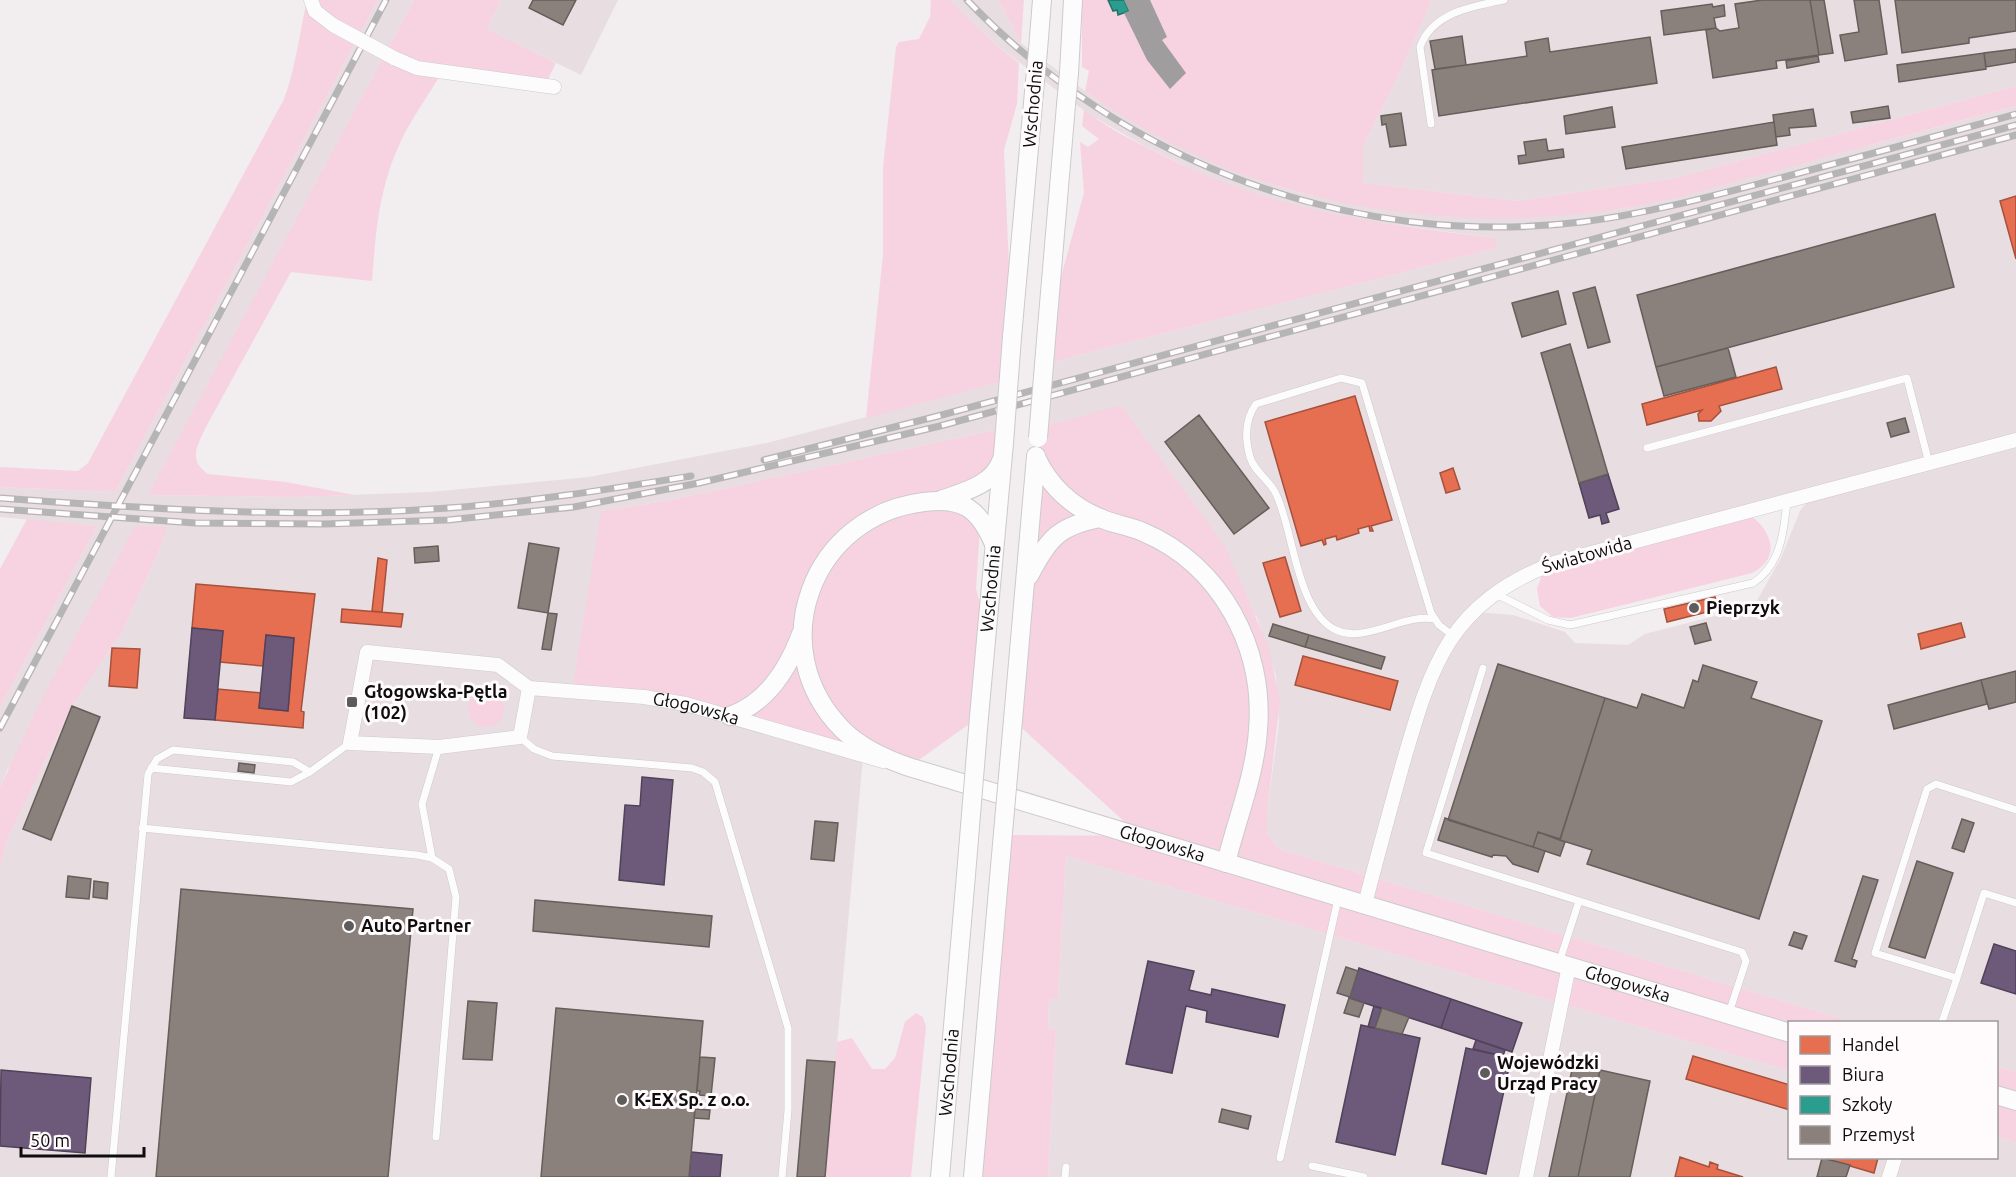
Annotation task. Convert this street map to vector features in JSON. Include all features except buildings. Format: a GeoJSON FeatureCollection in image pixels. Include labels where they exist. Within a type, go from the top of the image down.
{"type":"FeatureCollection","features":[{"type":"Feature","properties":{"kind":"street"},"geometry":{"type":"LineString","coordinates":[[311,0],[315,11],[333,25],[417,68],[554,87]]}},
{"type":"Feature","properties":{"kind":"street","name":"Wschodnia"},"geometry":{"type":"LineString","coordinates":[[940,1177],[1042,0]]}},
{"type":"Feature","properties":{"kind":"street","name":"Wschodnia"},"geometry":{"type":"LineString","coordinates":[[973,1177],[1038,438],[1069,73],[1073,0]]}},
{"type":"Feature","properties":{"kind":"street","name":"Światowida"},"geometry":{"type":"LineString","coordinates":[[1365,904],[1428,680],[1452,635],[1494,593],[1526,573],[1554,563],[2016,440]]}},
{"type":"Feature","properties":{"kind":"street"},"geometry":{"type":"LineString","coordinates":[[939,500],[991,477],[998,470],[1003,450]]}},
{"type":"Feature","properties":{"kind":"street"},"geometry":{"type":"LineString","coordinates":[[1036,457],[1047,478],[1059,492],[1100,518],[1144,532],[1185,558],[1224,598],[1242,629],[1254,672],[1259,704],[1258,732],[1247,787],[1226,862]]}},
{"type":"Feature","properties":{"kind":"street"},"geometry":{"type":"LineString","coordinates":[[909,767],[861,745],[842,730],[827,711],[806,671],[802,630],[806,603],[827,557],[846,535],[868,519],[892,508],[939,500],[952,501],[969,507],[983,521],[994,544]]}},
{"type":"Feature","properties":{"kind":"street"},"geometry":{"type":"LineString","coordinates":[[1024,586],[1048,543],[1056,534],[1078,522],[1100,518]]}},
{"type":"Feature","properties":{"kind":"street"},"geometry":{"type":"LineString","coordinates":[[730,716],[748,708],[773,686],[790,659],[802,630]]}},
{"type":"Feature","properties":{"kind":"street"},"geometry":{"type":"LineString","coordinates":[[367,652],[498,665],[529,688],[520,737],[439,747],[350,743],[367,652]]}},
{"type":"Feature","properties":{"kind":"street","name":"Głogowska"},"geometry":{"type":"LineString","coordinates":[[529,688],[658,699],[730,716],[863,757],[909,767],[1788,1032]]}},
{"type":"Feature","properties":{"kind":"street"},"geometry":{"type":"LineString","coordinates":[[1526,1177],[1564,965]]}},
{"type":"Feature","properties":{"kind":"street"},"geometry":{"type":"LineString","coordinates":[[1998,1096],[2016,1101]]}},
{"type":"Feature","properties":{"kind":"street"},"geometry":{"type":"LineString","coordinates":[[1889,1177],[1895,1159]]}},
{"type":"Feature","properties":{"kind":"lane"},"geometry":{"type":"LineString","coordinates":[[1431,124],[1420,47],[1423,40],[1431,27],[1443,18],[1479,4],[1504,0]]}},
{"type":"Feature","properties":{"kind":"lane"},"geometry":{"type":"LineString","coordinates":[[1435,619],[1420,619],[1349,633],[1335,629],[1315,613],[1277,496],[1250,459],[1246,431],[1256,404],[1341,378],[1362,383],[1435,619],[1452,635]]}},
{"type":"Feature","properties":{"kind":"lane"},"geometry":{"type":"LineString","coordinates":[[1647,448],[1906,378],[1929,463]]}},
{"type":"Feature","properties":{"kind":"lane"},"geometry":{"type":"LineString","coordinates":[[1494,593],[1548,620],[1570,625],[1753,583],[1768,570],[1779,549],[1787,501]]}},
{"type":"Feature","properties":{"kind":"lane"},"geometry":{"type":"LineString","coordinates":[[1483,668],[1426,853],[1742,952],[1746,961],[1729,1014]]}},
{"type":"Feature","properties":{"kind":"lane"},"geometry":{"type":"LineString","coordinates":[[520,737],[534,749],[552,756],[692,768],[703,772],[715,782],[788,1028],[788,1110],[782,1177]]}},
{"type":"Feature","properties":{"kind":"lane"},"geometry":{"type":"LineString","coordinates":[[151,768],[291,782],[310,772],[350,743]]}},
{"type":"Feature","properties":{"kind":"lane"},"geometry":{"type":"LineString","coordinates":[[432,858],[422,804],[439,747]]}},
{"type":"Feature","properties":{"kind":"lane"},"geometry":{"type":"LineString","coordinates":[[111,1177],[146,783],[151,768],[161,755],[173,750],[294,762],[310,772]]}},
{"type":"Feature","properties":{"kind":"lane"},"geometry":{"type":"LineString","coordinates":[[1957,978],[1875,953],[1927,789],[1936,784],[2016,810]]}},
{"type":"Feature","properties":{"kind":"lane"},"geometry":{"type":"LineString","coordinates":[[142,828],[417,855],[432,858],[449,869],[456,897],[436,1137]]}},
{"type":"Feature","properties":{"kind":"lane"},"geometry":{"type":"LineString","coordinates":[[1943,1021],[1984,893],[2016,903]]}},
{"type":"Feature","properties":{"kind":"lane"},"geometry":{"type":"LineString","coordinates":[[1280,1158],[1338,896]]}},
{"type":"Feature","properties":{"kind":"lane"},"geometry":{"type":"LineString","coordinates":[[1564,965],[1579,901]]}},
{"type":"Feature","properties":{"kind":"lane"},"geometry":{"type":"LineString","coordinates":[[1312,1166],[1364,1177]]}},
{"type":"Feature","properties":{"kind":"lane"},"geometry":{"type":"LineString","coordinates":[[1065,1177],[1066,1167]]}},
{"type":"Feature","properties":{"kind":"shaded area"},"geometry":{"type":"Polygon","coordinates":[[[307,0],[378,0],[115,492],[0,487],[0,467],[78,471],[88,463],[284,99],[294,64],[307,0]]]}},
{"type":"Feature","properties":{"kind":"shaded area"},"geometry":{"type":"Polygon","coordinates":[[[378,0],[414,0],[149,495],[296,497],[430,492],[589,477],[767,443],[1008,380],[1004,428],[671,500],[601,511],[644,697],[863,757],[825,1177],[0,1177],[0,866],[8,838],[72,706],[123,630],[162,544],[166,527],[7,770],[0,787],[0,707],[97,526],[0,517],[0,487],[115,492],[378,0]]]}},
{"type":"Feature","properties":{"kind":"shaded area"},"geometry":{"type":"Polygon","coordinates":[[[414,0],[501,0],[487,29],[556,63],[545,85],[443,70],[405,132],[388,175],[377,227],[372,281],[291,272],[207,425],[196,451],[198,463],[208,474],[286,482],[354,495],[296,497],[148,495],[414,0]]]}},
{"type":"Feature","properties":{"kind":"shaded area"},"geometry":{"type":"Polygon","coordinates":[[[501,0],[618,0],[581,75],[487,29],[501,0]]]}},
{"type":"Feature","properties":{"kind":"shaded area"},"geometry":{"type":"Polygon","coordinates":[[[931,0],[950,0],[995,44],[1019,63],[1017,104],[1004,150],[1012,337],[1008,380],[866,418],[883,255],[883,167],[896,47],[899,42],[919,39],[930,17],[931,0]]]}},
{"type":"Feature","properties":{"kind":"shaded area"},"geometry":{"type":"Polygon","coordinates":[[[950,0],[999,0],[1021,43],[1097,100],[1218,163],[1280,187],[1313,196],[1566,215],[1620,209],[1688,194],[2016,106],[2016,1072],[1998,1066],[1998,1021],[1849,1021],[1279,849],[1267,832],[1267,813],[1279,723],[1276,676],[1257,617],[1038,428],[1044,364],[1497,248],[1495,238],[1344,218],[1277,202],[1210,178],[1146,147],[1089,114],[995,44],[950,0]],[[1813,494],[1554,563],[1473,612],[1513,615],[1565,632],[1575,643],[1628,645],[1645,634],[1754,606],[1781,558],[1800,511],[1813,494]]]}},
{"type":"Feature","properties":{"kind":"shaded area"},"geometry":{"type":"Polygon","coordinates":[[[999,0],[1024,0],[1021,43],[999,0]]]}},
{"type":"Feature","properties":{"kind":"shaded area"},"geometry":{"type":"Polygon","coordinates":[[[1082,0],[1432,0],[1397,79],[1363,146],[1363,183],[1517,201],[1675,178],[2016,86],[2016,106],[1639,206],[1549,217],[1479,218],[1409,213],[1340,202],[1273,184],[1207,160],[1145,129],[1085,91],[1089,71],[1082,67],[1082,0]]]}},
{"type":"Feature","properties":{"kind":"shaded area"},"geometry":{"type":"Polygon","coordinates":[[[1432,0],[2016,0],[2016,86],[1675,178],[1517,201],[1363,183],[1363,146],[1397,79],[1432,0]]]}},
{"type":"Feature","properties":{"kind":"shaded area"},"geometry":{"type":"Polygon","coordinates":[[[1084,110],[1112,129],[1152,150],[1245,190],[1325,212],[1366,220],[1495,238],[1497,248],[1044,364],[1047,328],[1084,193],[1080,142],[1088,147],[1099,139],[1082,126],[1084,110]]]}},
{"type":"Feature","properties":{"kind":"shaded area"},"geometry":{"type":"Polygon","coordinates":[[[1121,405],[1225,546],[1269,648],[1280,701],[1267,813],[1267,832],[1279,849],[1849,1021],[1788,1021],[1788,1071],[1066,856],[1058,997],[1049,1000],[1048,1027],[1056,1029],[1048,1177],[973,1177],[1003,835],[1140,836],[1013,720],[1038,428],[1121,405]]]}},
{"type":"Feature","properties":{"kind":"shaded area"},"geometry":{"type":"Polygon","coordinates":[[[1004,428],[1002,456],[959,505],[980,527],[976,589],[985,621],[979,717],[909,767],[730,716],[572,691],[601,511],[671,500],[1004,428]]]}},
{"type":"Feature","properties":{"kind":"shaded area"},"geometry":{"type":"Polygon","coordinates":[[[1745,512],[1761,525],[1770,542],[1768,559],[1752,573],[1571,618],[1553,617],[1540,606],[1537,589],[1545,566],[1745,512]]]}},
{"type":"Feature","properties":{"kind":"shaded area"},"geometry":{"type":"Polygon","coordinates":[[[27,519],[97,526],[0,707],[0,569],[27,519]]]}},
{"type":"Feature","properties":{"kind":"shaded area"},"geometry":{"type":"Polygon","coordinates":[[[135,526],[167,527],[162,544],[123,630],[72,706],[8,838],[0,866],[0,787],[40,702],[135,526]]]}},
{"type":"Feature","properties":{"kind":"shaded area"},"geometry":{"type":"Polygon","coordinates":[[[486,691],[499,696],[504,709],[499,722],[486,727],[473,722],[468,709],[473,696],[486,691]]]}},
{"type":"Feature","properties":{"kind":"shaded area"},"geometry":{"type":"Polygon","coordinates":[[[1066,856],[1788,1071],[1788,1159],[1998,1159],[1998,1136],[2016,1143],[2016,1177],[1048,1177],[1056,1029],[1048,1027],[1049,1000],[1058,997],[1066,856]]]}},
{"type":"Feature","properties":{"kind":"shaded area"},"geometry":{"type":"Polygon","coordinates":[[[916,1013],[923,1017],[926,1027],[911,1177],[825,1177],[837,1042],[852,1038],[872,1069],[885,1069],[895,1058],[905,1022],[916,1013]]]}},
{"type":"Feature","properties":{"kind":"shaded area"},"geometry":{"type":"Polygon","coordinates":[[[1998,1067],[2016,1072],[2016,1143],[1998,1136],[1998,1067]]]}},
{"type":"Feature","properties":{"kind":"railway"},"geometry":{"type":"LineString","coordinates":[[0,728],[386,0]]}},
{"type":"Feature","properties":{"kind":"railway"},"geometry":{"type":"LineString","coordinates":[[967,0],[1029,58],[1098,108],[1171,150],[1249,183],[1329,207],[1412,222],[1497,227],[1582,222],[1609,218],[1714,195],[2016,114]]}},
{"type":"Feature","properties":{"kind":"railway"},"geometry":{"type":"LineString","coordinates":[[764,460],[938,416],[2016,125]]}},
{"type":"Feature","properties":{"kind":"railway"},"geometry":{"type":"LineString","coordinates":[[0,509],[195,523],[324,524],[448,520],[574,507],[699,483],[940,426],[2016,135]]}},
{"type":"Feature","properties":{"kind":"railway"},"geometry":{"type":"LineString","coordinates":[[0,498],[112,506],[336,513],[448,508],[509,502],[691,476]]}},
{"type":"Feature","properties":{"kind":"place","name":"Pieprzyk"},"geometry":{"type":"Point","coordinates":[1694,608]}},
{"type":"Feature","properties":{"kind":"place","name":"Głogowska-Pętla (102)"},"geometry":{"type":"Point","coordinates":[352,702]}},
{"type":"Feature","properties":{"kind":"place","name":"Auto Partner"},"geometry":{"type":"Point","coordinates":[349,926]}},
{"type":"Feature","properties":{"kind":"place","name":"Wojewódzki Urząd Pracy"},"geometry":{"type":"Point","coordinates":[1485,1073]}},
{"type":"Feature","properties":{"kind":"place","name":"K-EX Sp. z o.o."},"geometry":{"type":"Point","coordinates":[622,1100]}}]}
